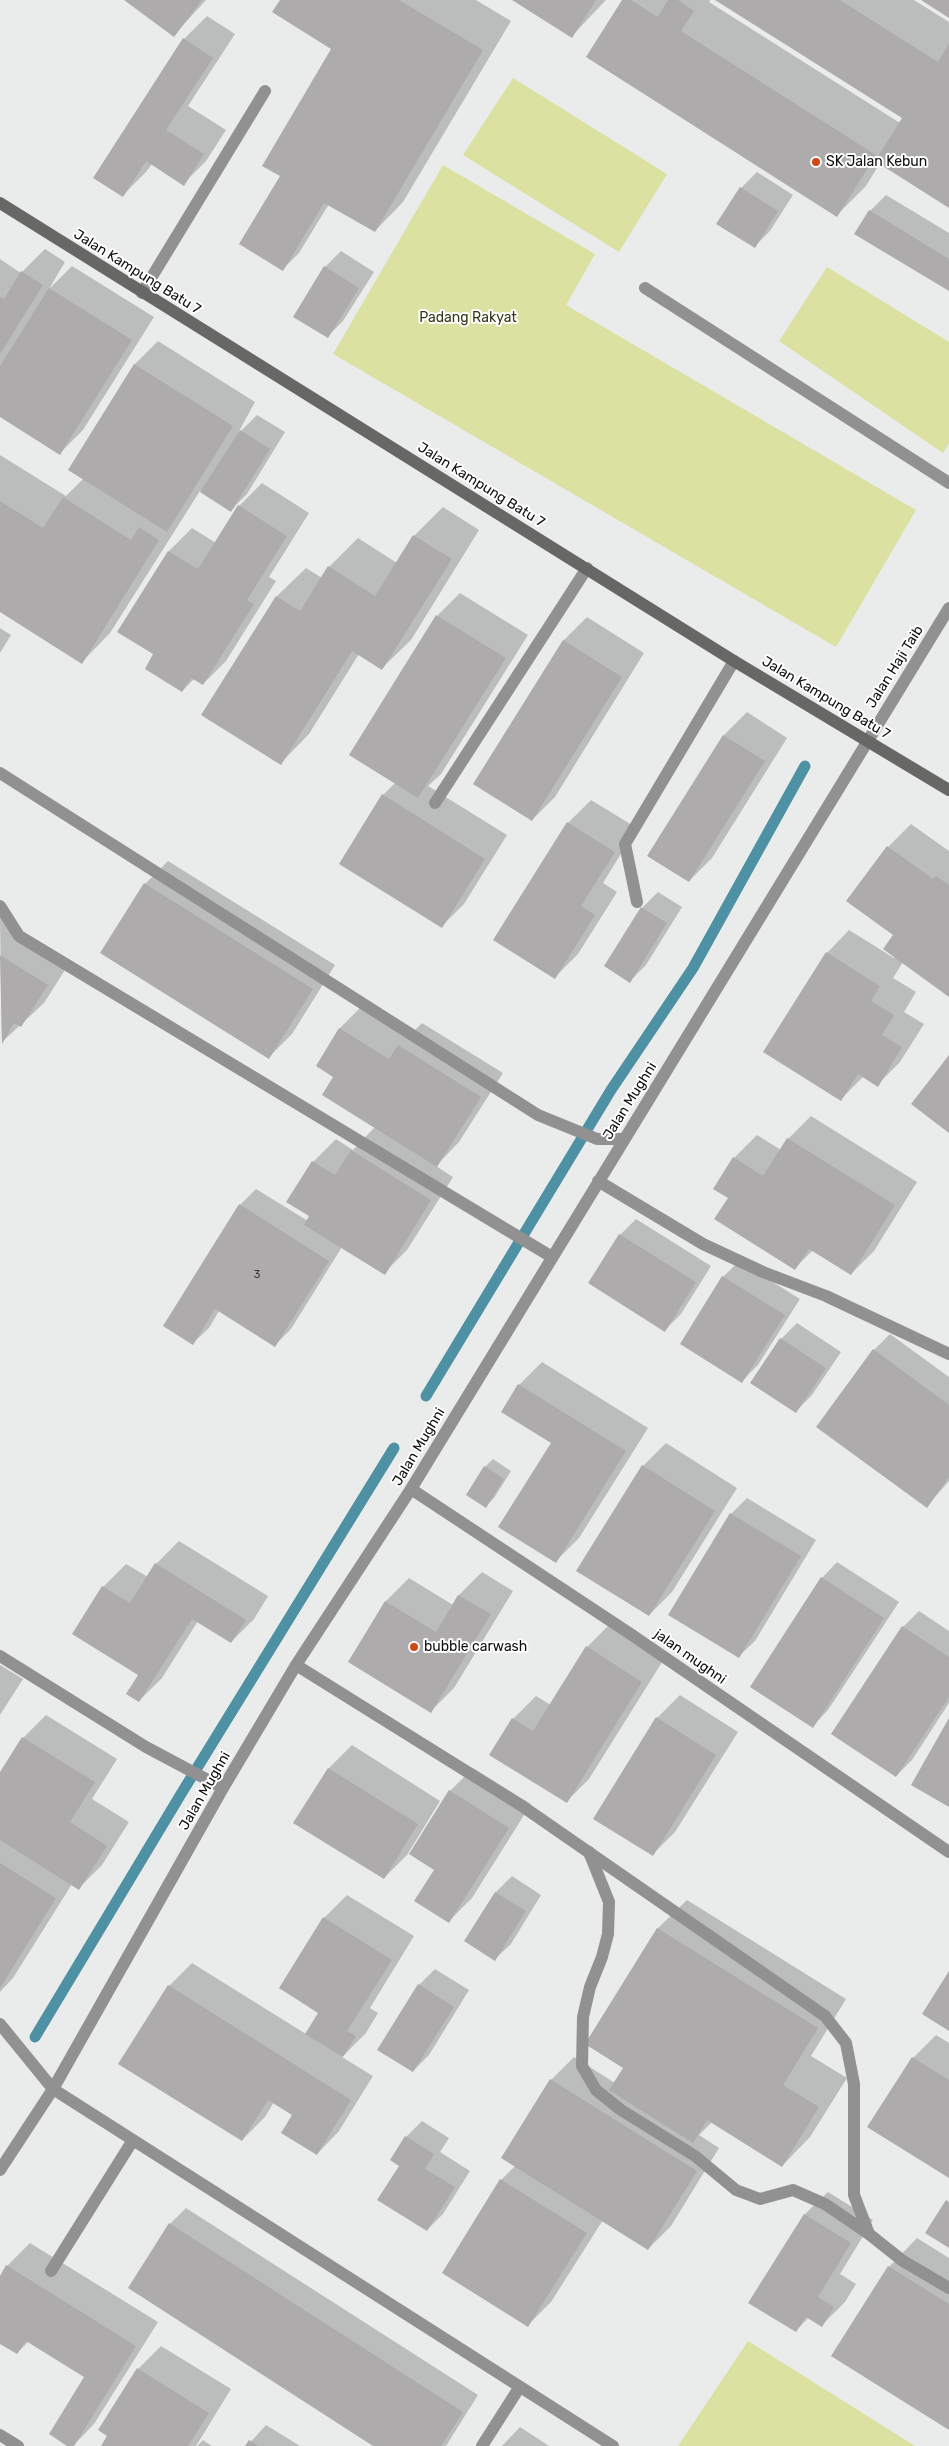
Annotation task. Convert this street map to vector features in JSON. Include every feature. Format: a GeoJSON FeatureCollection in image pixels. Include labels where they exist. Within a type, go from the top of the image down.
{"type":"FeatureCollection","features":[{"type":"Feature","properties":{"kind":"street"},"geometry":{"type":"LineString","coordinates":[[142,293],[265,91]]}},
{"type":"Feature","properties":{"kind":"street","name":"Jalan Kampung Batu 7"},"geometry":{"type":"LineString","coordinates":[[0,203],[734,661],[949,790]]}},
{"type":"Feature","properties":{"kind":"street"},"geometry":{"type":"LineString","coordinates":[[645,288],[949,483]]}},
{"type":"Feature","properties":{"kind":"street"},"geometry":{"type":"LineString","coordinates":[[435,803],[587,568]]}},
{"type":"Feature","properties":{"kind":"street","name":"Jalan Haji Taib"},"geometry":{"type":"LineString","coordinates":[[868,741],[949,608]]}},
{"type":"Feature","properties":{"kind":"street"},"geometry":{"type":"LineString","coordinates":[[637,902],[625,844],[734,661]]}},
{"type":"Feature","properties":{"kind":"street","name":"Jalan Mughni"},"geometry":{"type":"LineString","coordinates":[[0,2170],[53,2089],[223,1788],[296,1665],[411,1489],[546,1254],[598,1181],[868,741]]}},
{"type":"Feature","properties":{"kind":"street"},"geometry":{"type":"LineString","coordinates":[[0,773],[538,1115],[597,1140],[624,1139]]}},
{"type":"Feature","properties":{"kind":"street"},"geometry":{"type":"LineString","coordinates":[[0,906],[19,936]]}},
{"type":"Feature","properties":{"kind":"street"},"geometry":{"type":"LineString","coordinates":[[0,924],[546,1254]]}},
{"type":"Feature","properties":{"kind":"street"},"geometry":{"type":"LineString","coordinates":[[598,1181],[703,1244],[763,1272],[826,1296],[949,1354]]}},
{"type":"Feature","properties":{"kind":"street","name":"jalan mughni"},"geometry":{"type":"LineString","coordinates":[[411,1489],[629,1632],[949,1852]]}},
{"type":"Feature","properties":{"kind":"street"},"geometry":{"type":"LineString","coordinates":[[0,1656],[146,1747],[223,1788]]}},
{"type":"Feature","properties":{"kind":"street"},"geometry":{"type":"LineString","coordinates":[[296,1665],[522,1806],[825,2016],[846,2043],[854,2084],[854,2195],[870,2234]]}},
{"type":"Feature","properties":{"kind":"street"},"geometry":{"type":"LineString","coordinates":[[589,1852],[609,1902],[608,1934],[602,1957],[590,1986],[583,2017],[582,2066],[596,2090],[621,2110],[695,2156],[736,2190],[760,2199],[793,2190],[825,2204],[870,2234],[904,2260],[949,2288]]}},
{"type":"Feature","properties":{"kind":"street"},"geometry":{"type":"LineString","coordinates":[[0,2024],[53,2089],[612,2446]]}},
{"type":"Feature","properties":{"kind":"street"},"geometry":{"type":"LineString","coordinates":[[51,2271],[133,2140]]}},
{"type":"Feature","properties":{"kind":"street"},"geometry":{"type":"LineString","coordinates":[[482,2446],[519,2388]]}},
{"type":"Feature","properties":{"kind":"street"},"geometry":{"type":"LineString","coordinates":[[0,2435],[18,2446]]}},
{"type":"Feature","properties":{"kind":"green space"},"geometry":{"type":"Polygon","coordinates":[[[513,78],[667,174],[619,252],[463,155],[513,78]]]}},
{"type":"Feature","properties":{"kind":"green space","name":"Padang Rakyat"},"geometry":{"type":"Polygon","coordinates":[[[443,165],[595,254],[566,305],[916,510],[836,647],[333,354],[443,165]]]}},
{"type":"Feature","properties":{"kind":"green space"},"geometry":{"type":"Polygon","coordinates":[[[827,267],[949,342],[949,443],[943,453],[779,341],[827,267]]]}},
{"type":"Feature","properties":{"kind":"green space"},"geometry":{"type":"Polygon","coordinates":[[[748,2341],[915,2446],[678,2446],[748,2341]]]}},
{"type":"Feature","properties":{"kind":"building"},"geometry":{"type":"Polygon","coordinates":[[[124,0],[202,0],[174,37],[124,0]]]}},
{"type":"Feature","properties":{"kind":"building"},"geometry":{"type":"Polygon","coordinates":[[[280,0],[399,0],[483,50],[375,232],[324,203],[283,271],[239,244],[280,176],[262,166],[331,49],[272,12],[280,0]]]}},
{"type":"Feature","properties":{"kind":"building"},"geometry":{"type":"Polygon","coordinates":[[[512,0],[596,0],[572,38],[512,0]]]}},
{"type":"Feature","properties":{"kind":"building"},"geometry":{"type":"Polygon","coordinates":[[[622,0],[631,0],[658,17],[668,0],[678,0],[694,11],[681,31],[876,155],[837,217],[586,57],[622,0]]]}},
{"type":"Feature","properties":{"kind":"building"},"geometry":{"type":"Polygon","coordinates":[[[715,0],[840,0],[938,62],[949,44],[949,208],[875,161],[902,118],[715,0]]]}},
{"type":"Feature","properties":{"kind":"building"},"geometry":{"type":"Polygon","coordinates":[[[921,0],[949,0],[949,18],[921,0]]]}},
{"type":"Feature","properties":{"kind":"building"},"geometry":{"type":"Polygon","coordinates":[[[183,38],[213,58],[166,130],[204,154],[184,186],[146,161],[123,197],[93,178],[183,38]]]}},
{"type":"Feature","properties":{"kind":"building"},"geometry":{"type":"Polygon","coordinates":[[[740,187],[778,211],[755,248],[716,224],[740,187]]]}},
{"type":"Feature","properties":{"kind":"building"},"geometry":{"type":"Polygon","coordinates":[[[869,210],[949,259],[949,291],[854,234],[869,210]]]}},
{"type":"Feature","properties":{"kind":"building"},"geometry":{"type":"Polygon","coordinates":[[[324,266],[359,288],[328,338],[293,317],[324,266]]]}},
{"type":"Feature","properties":{"kind":"building"},"geometry":{"type":"Polygon","coordinates":[[[21,271],[43,285],[0,354],[0,297],[4,299],[21,271]]]}},
{"type":"Feature","properties":{"kind":"building"},"geometry":{"type":"Polygon","coordinates":[[[49,288],[132,340],[60,455],[0,417],[0,366],[49,288]]]}},
{"type":"Feature","properties":{"kind":"building"},"geometry":{"type":"Polygon","coordinates":[[[134,364],[233,426],[167,532],[68,470],[134,364]]]}},
{"type":"Feature","properties":{"kind":"building"},"geometry":{"type":"Polygon","coordinates":[[[240,430],[270,449],[231,512],[200,492],[240,430]]]}},
{"type":"Feature","properties":{"kind":"building"},"geometry":{"type":"Polygon","coordinates":[[[63,497],[131,540],[139,527],[159,540],[82,664],[0,612],[0,501],[43,528],[63,497]]]}},
{"type":"Feature","properties":{"kind":"building"},"geometry":{"type":"Polygon","coordinates":[[[238,505],[287,536],[247,600],[254,604],[203,685],[191,678],[182,692],[145,669],[153,654],[117,632],[168,551],[198,569],[238,505]]]}},
{"type":"Feature","properties":{"kind":"building"},"geometry":{"type":"Polygon","coordinates":[[[413,535],[452,559],[382,670],[352,651],[281,765],[201,715],[276,596],[300,611],[328,566],[375,596],[413,535]]]}},
{"type":"Feature","properties":{"kind":"building"},"geometry":{"type":"Polygon","coordinates":[[[436,615],[506,658],[418,798],[349,755],[436,615]]]}},
{"type":"Feature","properties":{"kind":"building"},"geometry":{"type":"Polygon","coordinates":[[[563,640],[622,677],[532,821],[473,784],[563,640]]]}},
{"type":"Feature","properties":{"kind":"building"},"geometry":{"type":"Polygon","coordinates":[[[723,735],[765,761],[689,882],[647,856],[723,735]]]}},
{"type":"Feature","properties":{"kind":"building"},"geometry":{"type":"Polygon","coordinates":[[[382,794],[485,859],[442,928],[339,864],[382,794]]]}},
{"type":"Feature","properties":{"kind":"building"},"geometry":{"type":"Polygon","coordinates":[[[567,822],[615,852],[581,906],[595,915],[555,979],[493,940],[567,822]]]}},
{"type":"Feature","properties":{"kind":"building"},"geometry":{"type":"Polygon","coordinates":[[[887,846],[933,879],[936,876],[949,885],[949,997],[883,949],[893,935],[846,901],[887,846]]]}},
{"type":"Feature","properties":{"kind":"building"},"geometry":{"type":"Polygon","coordinates":[[[144,883],[313,989],[269,1059],[100,953],[144,883]]]}},
{"type":"Feature","properties":{"kind":"building"},"geometry":{"type":"Polygon","coordinates":[[[641,907],[667,923],[630,983],[604,966],[641,907]]]}},
{"type":"Feature","properties":{"kind":"building"},"geometry":{"type":"Polygon","coordinates":[[[826,952],[880,986],[871,1001],[894,1015],[882,1035],[902,1047],[878,1087],[858,1074],[841,1101],[763,1052],[826,952]]]}},
{"type":"Feature","properties":{"kind":"building"},"geometry":{"type":"Polygon","coordinates":[[[0,955],[48,985],[21,1027],[14,1023],[2,1044],[0,955]]]}},
{"type":"Feature","properties":{"kind":"building"},"geometry":{"type":"Polygon","coordinates":[[[339,1028],[389,1059],[398,1045],[481,1097],[437,1167],[322,1095],[333,1077],[316,1066],[339,1028]]]}},
{"type":"Feature","properties":{"kind":"building"},"geometry":{"type":"Polygon","coordinates":[[[949,1055],[949,1133],[911,1104],[949,1055]]]}},
{"type":"Feature","properties":{"kind":"building"},"geometry":{"type":"Polygon","coordinates":[[[787,1138],[895,1205],[851,1275],[809,1249],[795,1270],[714,1219],[728,1198],[713,1189],[733,1157],[763,1176],[787,1138]]]}},
{"type":"Feature","properties":{"kind":"building"},"geometry":{"type":"Polygon","coordinates":[[[351,1150],[431,1200],[385,1275],[304,1225],[309,1216],[286,1202],[312,1161],[335,1175],[351,1150]]]}},
{"type":"Feature","properties":{"kind":"building"},"geometry":{"type":"Polygon","coordinates":[[[239,1204],[329,1261],[275,1347],[215,1309],[193,1345],[163,1326],[239,1204]]]}},
{"type":"Feature","properties":{"kind":"building"},"geometry":{"type":"Polygon","coordinates":[[[619,1234],[696,1282],[665,1332],[588,1283],[619,1234]]]}},
{"type":"Feature","properties":{"kind":"building"},"geometry":{"type":"Polygon","coordinates":[[[722,1276],[785,1315],[742,1383],[680,1344],[722,1276]]]}},
{"type":"Feature","properties":{"kind":"building"},"geometry":{"type":"Polygon","coordinates":[[[780,1338],[826,1368],[796,1413],[750,1383],[780,1338]]]}},
{"type":"Feature","properties":{"kind":"building"},"geometry":{"type":"Polygon","coordinates":[[[873,1349],[949,1405],[949,1477],[927,1508],[816,1427],[873,1349]]]}},
{"type":"Feature","properties":{"kind":"building"},"geometry":{"type":"Polygon","coordinates":[[[518,1384],[626,1451],[556,1563],[498,1527],[551,1443],[501,1412],[518,1384]]]}},
{"type":"Feature","properties":{"kind":"building"},"geometry":{"type":"Polygon","coordinates":[[[642,1465],[715,1511],[649,1616],[576,1571],[642,1465]]]}},
{"type":"Feature","properties":{"kind":"building"},"geometry":{"type":"Polygon","coordinates":[[[484,1466],[504,1479],[486,1508],[466,1495],[484,1466]]]}},
{"type":"Feature","properties":{"kind":"building"},"geometry":{"type":"Polygon","coordinates":[[[730,1513],[801,1556],[739,1658],[668,1615],[730,1513]]]}},
{"type":"Feature","properties":{"kind":"building"},"geometry":{"type":"Polygon","coordinates":[[[155,1563],[246,1620],[231,1643],[192,1619],[139,1702],[126,1694],[138,1675],[72,1634],[102,1586],[130,1603],[155,1563]]]}},
{"type":"Feature","properties":{"kind":"building"},"geometry":{"type":"Polygon","coordinates":[[[821,1577],[884,1618],[813,1728],[750,1687],[821,1577]]]}},
{"type":"Feature","properties":{"kind":"building","name":"bubble carwash"},"geometry":{"type":"Polygon","coordinates":[[[458,1595],[491,1614],[431,1713],[348,1662],[385,1601],[436,1632],[458,1595]]]}},
{"type":"Feature","properties":{"kind":"building"},"geometry":{"type":"Polygon","coordinates":[[[902,1626],[949,1657],[949,1697],[896,1777],[831,1734],[902,1626]]]}},
{"type":"Feature","properties":{"kind":"building"},"geometry":{"type":"Polygon","coordinates":[[[586,1646],[642,1682],[567,1803],[489,1755],[512,1718],[533,1731],[586,1646]]]}},
{"type":"Feature","properties":{"kind":"building"},"geometry":{"type":"Polygon","coordinates":[[[656,1717],[716,1755],[653,1856],[593,1819],[656,1717]]]}},
{"type":"Feature","properties":{"kind":"building"},"geometry":{"type":"Polygon","coordinates":[[[949,1718],[949,1807],[911,1785],[949,1718]]]}},
{"type":"Feature","properties":{"kind":"building"},"geometry":{"type":"Polygon","coordinates":[[[22,1737],[95,1782],[70,1822],[107,1846],[79,1890],[0,1840],[0,1772],[22,1737]]]}},
{"type":"Feature","properties":{"kind":"building"},"geometry":{"type":"Polygon","coordinates":[[[328,1768],[418,1824],[384,1879],[293,1823],[328,1768]]]}},
{"type":"Feature","properties":{"kind":"building"},"geometry":{"type":"Polygon","coordinates":[[[449,1790],[509,1828],[449,1923],[414,1901],[434,1870],[409,1854],[449,1790]]]}},
{"type":"Feature","properties":{"kind":"building"},"geometry":{"type":"Polygon","coordinates":[[[0,1863],[56,1898],[0,1988],[0,1863]]]}},
{"type":"Feature","properties":{"kind":"building"},"geometry":{"type":"Polygon","coordinates":[[[495,1892],[526,1911],[495,1961],[464,1941],[495,1892]]]}},
{"type":"Feature","properties":{"kind":"building"},"geometry":{"type":"Polygon","coordinates":[[[323,1917],[392,1960],[347,2031],[356,2036],[343,2057],[305,2034],[318,2013],[279,1988],[323,1917]]]}},
{"type":"Feature","properties":{"kind":"building"},"geometry":{"type":"Polygon","coordinates":[[[657,1928],[818,2028],[783,2085],[819,2107],[782,2167],[707,2120],[693,2143],[609,2090],[623,2068],[585,2044],[657,1928]]]}},
{"type":"Feature","properties":{"kind":"building"},"geometry":{"type":"Polygon","coordinates":[[[949,1971],[949,2031],[922,2014],[949,1971]]]}},
{"type":"Feature","properties":{"kind":"building"},"geometry":{"type":"Polygon","coordinates":[[[418,1984],[454,2007],[413,2072],[377,2050],[418,1984]]]}},
{"type":"Feature","properties":{"kind":"building"},"geometry":{"type":"Polygon","coordinates":[[[168,1985],[351,2100],[317,2155],[281,2133],[292,2115],[268,2100],[242,2141],[118,2064],[168,1985]]]}},
{"type":"Feature","properties":{"kind":"building"},"geometry":{"type":"Polygon","coordinates":[[[912,2057],[949,2080],[949,2178],[867,2127],[912,2057]]]}},
{"type":"Feature","properties":{"kind":"building"},"geometry":{"type":"Polygon","coordinates":[[[550,2079],[697,2171],[648,2250],[501,2158],[550,2079]]]}},
{"type":"Feature","properties":{"kind":"building"},"geometry":{"type":"Polygon","coordinates":[[[405,2136],[434,2154],[425,2169],[455,2187],[427,2231],[377,2200],[399,2166],[390,2160],[405,2136]]]}},
{"type":"Feature","properties":{"kind":"building"},"geometry":{"type":"Polygon","coordinates":[[[500,2179],[587,2233],[528,2327],[442,2273],[500,2179]]]}},
{"type":"Feature","properties":{"kind":"building"},"geometry":{"type":"Polygon","coordinates":[[[946,2200],[949,2202],[949,2248],[925,2233],[946,2200]]]}},
{"type":"Feature","properties":{"kind":"building"},"geometry":{"type":"Polygon","coordinates":[[[804,2214],[851,2243],[818,2297],[834,2307],[822,2327],[806,2317],[796,2332],[748,2303],[804,2214]]]}},
{"type":"Feature","properties":{"kind":"building"},"geometry":{"type":"Polygon","coordinates":[[[169,2223],[463,2412],[441,2446],[373,2446],[128,2288],[169,2223]]]}},
{"type":"Feature","properties":{"kind":"building"},"geometry":{"type":"Polygon","coordinates":[[[6,2265],[136,2346],[74,2446],[67,2446],[49,2434],[84,2377],[26,2341],[17,2354],[0,2344],[0,2276],[6,2265]]]}},
{"type":"Feature","properties":{"kind":"building"},"geometry":{"type":"Polygon","coordinates":[[[888,2266],[949,2304],[949,2430],[831,2356],[888,2266]]]}},
{"type":"Feature","properties":{"kind":"building"},"geometry":{"type":"Polygon","coordinates":[[[137,2368],[209,2413],[188,2446],[101,2446],[107,2436],[98,2430],[137,2368]]]}},
{"type":"Feature","properties":{"kind":"building"},"geometry":{"type":"Polygon","coordinates":[[[249,2440],[259,2446],[245,2446],[249,2440]]]}},
{"type":"Feature","properties":{"kind":"waterway"},"geometry":{"type":"LineString","coordinates":[[426,1396],[611,1090],[693,968],[805,766]]}},
{"type":"Feature","properties":{"kind":"waterway"},"geometry":{"type":"LineString","coordinates":[[35,2037],[181,1794],[394,1448]]}},
{"type":"Feature","properties":{"kind":"place","name":"SK Jalan Kebun"},"geometry":{"type":"Point","coordinates":[816,162]}},
{"type":"Feature","properties":{"kind":"place","name":"bubble carwash"},"geometry":{"type":"Point","coordinates":[414,1647]}}]}
